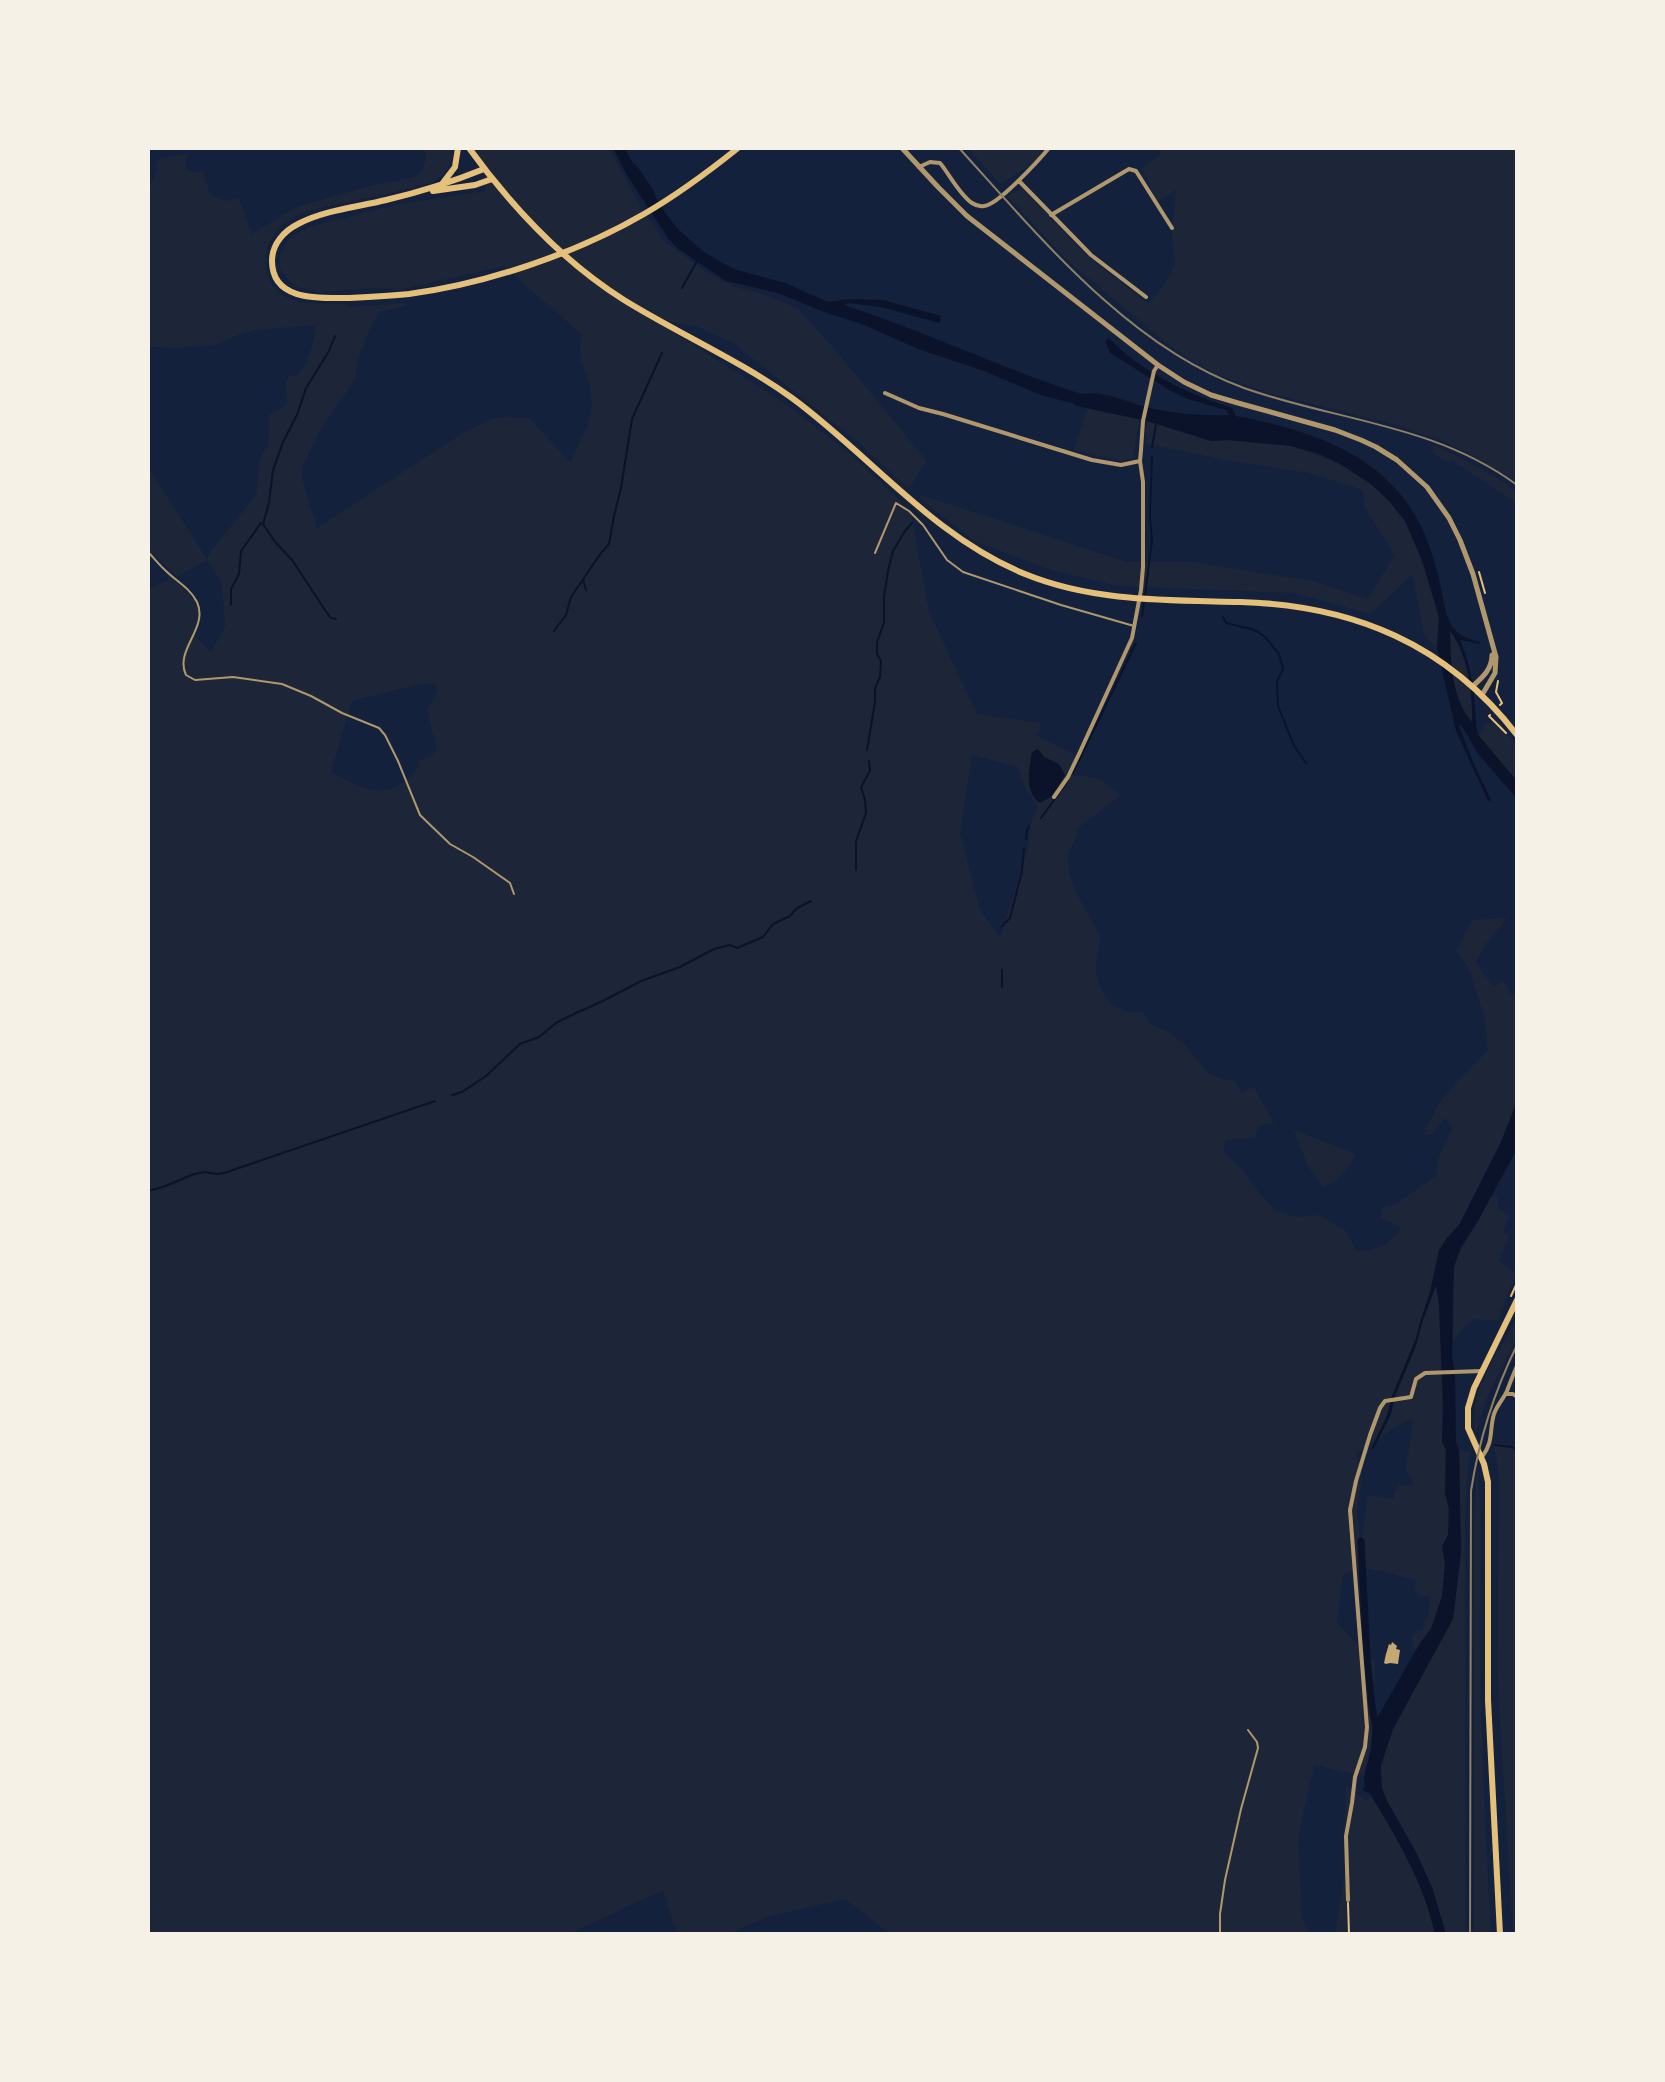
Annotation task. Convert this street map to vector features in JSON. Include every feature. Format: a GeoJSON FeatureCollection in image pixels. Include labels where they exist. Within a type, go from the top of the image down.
{"type":"FeatureCollection","features":[{"type":"Feature","properties":{"kind":"main road"},"geometry":{"type":"LineString","coordinates":[[440,186],[453,172],[458,148]]}},
{"type":"Feature","properties":{"kind":"main road"},"geometry":{"type":"LineString","coordinates":[[469,148],[531,224],[589,275],[623,299],[782,391],[822,421],[958,537],[994,560],[1061,587],[1104,595],[1136,599],[1273,603],[1348,617],[1390,632],[1436,659],[1473,686],[1514,736]]}},
{"type":"Feature","properties":{"kind":"main road"},"geometry":{"type":"LineString","coordinates":[[484,169],[422,192],[327,214],[298,224],[278,240],[273,250],[275,278],[288,290],[320,298],[372,297],[433,290],[483,279],[579,246],[645,214],[703,176],[738,148]]}},
{"type":"Feature","properties":{"kind":"main road"},"geometry":{"type":"LineString","coordinates":[[422,192],[475,185],[492,179]]}},
{"type":"Feature","properties":{"kind":"main road"},"geometry":{"type":"LineString","coordinates":[[1500,1934],[1487,1686],[1489,1493],[1486,1471],[1468,1428],[1467,1415],[1482,1371],[1517,1300]]}},
{"type":"Feature","properties":{"kind":"street"},"geometry":{"type":"LineString","coordinates":[[902,148],[967,216],[1184,382],[1211,395],[1344,433],[1376,447],[1405,467],[1433,494],[1460,540],[1474,579],[1496,657],[1490,684],[1482,695]]}},
{"type":"Feature","properties":{"kind":"street"},"geometry":{"type":"LineString","coordinates":[[919,167],[930,162],[940,163],[969,201],[984,206],[1019,181],[1049,148]]}},
{"type":"Feature","properties":{"kind":"street"},"geometry":{"type":"LineString","coordinates":[[1051,215],[1129,169],[1136,171],[1172,228]]}},
{"type":"Feature","properties":{"kind":"street"},"geometry":{"type":"LineString","coordinates":[[1019,181],[1091,255],[1146,297]]}},
{"type":"Feature","properties":{"kind":"street"},"geometry":{"type":"LineString","coordinates":[[1054,797],[1079,754],[1125,655],[1135,626],[1143,567],[1143,482],[1140,461],[1143,421],[1158,365]]}},
{"type":"Feature","properties":{"kind":"street"},"geometry":{"type":"LineString","coordinates":[[885,393],[919,408],[1092,460],[1121,465],[1140,461]]}},
{"type":"Feature","properties":{"kind":"street"},"geometry":{"type":"LineString","coordinates":[[1473,686],[1491,665],[1492,650]]}},
{"type":"Feature","properties":{"kind":"street"},"geometry":{"type":"LineString","coordinates":[[1482,1457],[1491,1443],[1494,1414],[1507,1394],[1517,1366]]}},
{"type":"Feature","properties":{"kind":"street"},"geometry":{"type":"LineString","coordinates":[[1348,1900],[1346,1836],[1367,1727],[1350,1510],[1356,1481],[1380,1408],[1388,1400],[1411,1397],[1416,1379],[1421,1375],[1482,1371]]}},
{"type":"Feature","properties":{"kind":"street"},"geometry":{"type":"LineString","coordinates":[[1507,1394],[1517,1397]]}},
{"type":"Feature","properties":{"kind":"lane"},"geometry":{"type":"LineString","coordinates":[[875,553],[896,503],[923,525],[947,560],[963,572],[1135,626]]}},
{"type":"Feature","properties":{"kind":"lane"},"geometry":{"type":"LineString","coordinates":[[148,552],[187,589],[200,612],[185,654],[183,665],[186,675],[195,680],[233,677],[282,684],[379,728],[398,761],[420,815],[450,844],[510,883],[514,894]]}},
{"type":"Feature","properties":{"kind":"lane"},"geometry":{"type":"LineString","coordinates":[[1220,1934],[1225,1880],[1258,1748],[1248,1730]]}},
{"type":"Feature","properties":{"kind":"path"},"geometry":{"type":"LineString","coordinates":[[1479,572],[1484,587]]}},
{"type":"Feature","properties":{"kind":"path"},"geometry":{"type":"LineString","coordinates":[[1489,716],[1514,736]]}},
{"type":"Feature","properties":{"kind":"path"},"geometry":{"type":"LineString","coordinates":[[1348,1900],[1349,1934]]}},
{"type":"Feature","properties":{"kind":"shaded area"},"geometry":{"type":"Polygon","coordinates":[[[424,148],[451,148],[451,164],[434,182],[301,214],[280,227],[267,250],[269,278],[274,288],[291,299],[345,304],[349,307],[405,303],[407,306],[379,312],[359,357],[354,381],[320,430],[303,466],[302,479],[317,528],[463,433],[491,419],[529,418],[571,463],[590,419],[592,397],[580,356],[581,334],[504,266],[403,289],[319,292],[294,286],[280,269],[279,256],[284,246],[292,236],[309,227],[394,205],[485,191],[484,169],[469,148],[609,148],[641,207],[665,242],[708,273],[735,287],[797,308],[927,461],[909,489],[858,442],[733,343],[698,327],[656,321],[792,408],[849,453],[895,496],[911,514],[929,612],[977,714],[1041,723],[1037,736],[1075,755],[1071,776],[1098,779],[1121,795],[1078,828],[1068,857],[1075,890],[1100,937],[1096,961],[1098,982],[1114,1005],[1122,1010],[1143,1012],[1150,1024],[1170,1033],[1186,1046],[1208,1073],[1235,1081],[1242,1093],[1254,1086],[1274,1124],[1264,1124],[1258,1128],[1255,1138],[1225,1140],[1224,1152],[1276,1211],[1296,1217],[1320,1215],[1346,1231],[1356,1251],[1382,1246],[1397,1233],[1401,1227],[1381,1218],[1382,1207],[1394,1205],[1436,1176],[1439,1156],[1452,1129],[1445,1118],[1432,1134],[1424,1136],[1429,1123],[1451,1089],[1488,1050],[1485,1020],[1469,968],[1456,951],[1472,920],[1507,918],[1485,945],[1476,963],[1494,987],[1504,981],[1511,994],[1517,995],[1517,1101],[1501,1142],[1459,1225],[1439,1250],[1432,1285],[1436,1285],[1439,1304],[1442,1442],[1446,1450],[1445,1494],[1449,1526],[1442,1546],[1445,1564],[1442,1596],[1434,1623],[1415,1652],[1412,1639],[1415,1631],[1422,1630],[1431,1597],[1421,1596],[1414,1590],[1417,1580],[1361,1567],[1343,1575],[1337,1623],[1375,1662],[1372,1733],[1364,1776],[1314,1765],[1298,1839],[1302,1918],[1310,1934],[890,1934],[845,1899],[766,1917],[729,1934],[677,1934],[663,1890],[569,1934],[148,1934],[148,590],[168,580],[168,576],[183,587],[194,598],[200,613],[194,635],[211,652],[225,627],[222,583],[207,560],[177,577],[148,548],[148,467],[207,559],[256,495],[259,464],[262,453],[268,447],[269,415],[287,403],[286,383],[289,375],[296,376],[308,359],[316,325],[255,330],[215,345],[148,347],[148,191],[160,158],[188,154],[185,160],[187,170],[203,172],[210,194],[225,201],[239,198],[252,234],[296,207],[373,185],[415,177],[423,169],[426,159],[424,148]],[[420,684],[352,701],[331,772],[349,782],[378,790],[397,786],[411,776],[419,760],[430,757],[437,750],[427,710],[438,691],[435,684],[420,684]],[[972,755],[960,833],[980,910],[1000,938],[1038,807],[1024,785],[1018,767],[972,755]],[[1413,1418],[1356,1454],[1362,1474],[1357,1512],[1361,1544],[1368,1495],[1393,1499],[1398,1484],[1415,1486],[1406,1470],[1413,1418]]]}},
{"type":"Feature","properties":{"kind":"shaded area"},"geometry":{"type":"Polygon","coordinates":[[[613,148],[625,148],[678,229],[704,252],[737,270],[785,283],[828,302],[883,300],[941,316],[940,323],[880,307],[844,305],[1081,394],[1109,396],[1173,412],[1229,415],[1226,410],[1171,391],[1110,353],[1105,341],[1109,338],[1150,371],[1182,389],[1232,408],[1236,416],[1285,427],[1333,444],[1376,470],[1394,487],[1419,523],[1433,557],[1453,628],[1465,637],[1480,642],[1460,640],[1471,674],[1477,731],[1517,781],[1517,799],[1479,755],[1461,725],[1474,764],[1491,800],[1488,801],[1456,731],[1437,648],[1439,617],[1423,563],[1405,521],[1372,485],[1342,465],[1291,446],[1211,441],[1147,421],[1043,396],[778,293],[726,281],[677,248],[628,177],[613,148]],[[1450,631],[1456,691],[1472,722],[1468,674],[1450,631]]]}},
{"type":"Feature","properties":{"kind":"shaded area"},"geometry":{"type":"Polygon","coordinates":[[[968,148],[1046,148],[1033,164],[1000,184],[968,148]]]}},
{"type":"Feature","properties":{"kind":"shaded area"},"geometry":{"type":"Polygon","coordinates":[[[1161,148],[1517,148],[1517,482],[1438,439],[1397,425],[1269,393],[1216,374],[1189,359],[1069,262],[1007,196],[1022,188],[1083,252],[1148,304],[1165,284],[1175,265],[1172,233],[1176,190],[1157,202],[1142,168],[1160,155],[1161,148]]]}},
{"type":"Feature","properties":{"kind":"shaded area"},"geometry":{"type":"Polygon","coordinates":[[[1087,409],[1139,419],[1133,457],[1122,461],[1074,450],[1087,409]]]}},
{"type":"Feature","properties":{"kind":"shaded area"},"geometry":{"type":"Polygon","coordinates":[[[1147,421],[1211,441],[1291,446],[1342,465],[1372,485],[1405,521],[1415,541],[1439,617],[1437,648],[1424,635],[1413,574],[1370,614],[1294,593],[1118,586],[1051,570],[974,541],[920,498],[921,495],[1127,562],[1194,562],[1313,581],[1367,599],[1395,555],[1365,508],[1363,490],[1309,473],[1146,444],[1147,421]]]}},
{"type":"Feature","properties":{"kind":"shaded area"},"geometry":{"type":"Polygon","coordinates":[[[1434,445],[1507,485],[1517,492],[1517,503],[1451,460],[1449,462],[1432,453],[1434,445]]]}},
{"type":"Feature","properties":{"kind":"shaded area"},"geometry":{"type":"Polygon","coordinates":[[[1450,630],[1468,675],[1472,722],[1462,708],[1455,689],[1450,630]]]}},
{"type":"Feature","properties":{"kind":"shaded area"},"geometry":{"type":"Polygon","coordinates":[[[1498,720],[1517,747],[1517,781],[1479,736],[1485,724],[1498,720]]]}},
{"type":"Feature","properties":{"kind":"shaded area"},"geometry":{"type":"Polygon","coordinates":[[[1038,749],[1044,757],[1059,764],[1065,775],[1052,796],[1040,803],[1032,793],[1029,780],[1032,752],[1038,749]]]}},
{"type":"Feature","properties":{"kind":"shaded area"},"geometry":{"type":"Polygon","coordinates":[[[1517,1101],[1517,1149],[1461,1247],[1454,1267],[1452,1356],[1459,1450],[1461,1553],[1453,1619],[1393,1729],[1381,1765],[1382,1788],[1387,1801],[1432,1887],[1446,1934],[1435,1934],[1424,1897],[1408,1861],[1370,1794],[1362,1790],[1371,1750],[1373,1720],[1376,1720],[1431,1629],[1442,1596],[1445,1564],[1442,1546],[1448,1535],[1449,1508],[1445,1494],[1446,1450],[1442,1442],[1436,1286],[1391,1414],[1371,1449],[1387,1416],[1416,1338],[1439,1250],[1459,1225],[1501,1142],[1517,1101]]]}},
{"type":"Feature","properties":{"kind":"shaded area"},"geometry":{"type":"Polygon","coordinates":[[[1294,1130],[1355,1156],[1342,1175],[1323,1188],[1307,1164],[1294,1130]]]}},
{"type":"Feature","properties":{"kind":"shaded area"},"geometry":{"type":"Polygon","coordinates":[[[1497,1196],[1498,1209],[1509,1215],[1503,1232],[1509,1235],[1499,1261],[1516,1273],[1498,1321],[1475,1319],[1453,1341],[1452,1276],[1457,1257],[1491,1197],[1497,1196]]]}},
{"type":"Feature","properties":{"kind":"shaded area"},"geometry":{"type":"Polygon","coordinates":[[[1517,1318],[1517,1339],[1488,1395],[1476,1433],[1474,1418],[1480,1388],[1517,1318]]]}},
{"type":"Feature","properties":{"kind":"shaded area"},"geometry":{"type":"Polygon","coordinates":[[[1494,1442],[1517,1447],[1517,1934],[1513,1934],[1497,1669],[1499,1481],[1494,1442]]]}},
{"type":"Feature","properties":{"kind":"shaded area"},"geometry":{"type":"Polygon","coordinates":[[[1459,1450],[1471,1452],[1465,1517],[1466,1934],[1446,1934],[1432,1887],[1382,1788],[1381,1765],[1393,1729],[1453,1618],[1461,1553],[1459,1450]]]}},
{"type":"Feature","properties":{"kind":"shaded area"},"geometry":{"type":"Polygon","coordinates":[[[1477,1466],[1481,1534],[1481,1720],[1491,1934],[1474,1934],[1474,1518],[1477,1466]]]}},
{"type":"Feature","properties":{"kind":"shaded area"},"geometry":{"type":"Polygon","coordinates":[[[1346,1786],[1367,1801],[1370,1794],[1417,1879],[1435,1934],[1335,1934],[1344,1881],[1346,1786]]]}},
{"type":"Feature","properties":{"kind":"building"},"geometry":{"type":"Polygon","coordinates":[[[1392,1642],[1400,1650],[1398,1664],[1386,1664],[1386,1654],[1392,1642]]]}},
{"type":"Feature","properties":{"kind":"waterway"},"geometry":{"type":"LineString","coordinates":[[682,288],[697,261]]}},
{"type":"Feature","properties":{"kind":"waterway"},"geometry":{"type":"LineString","coordinates":[[335,336],[306,388],[283,442],[273,470],[263,524],[292,560],[327,613],[336,619]]}},
{"type":"Feature","properties":{"kind":"waterway"},"geometry":{"type":"LineString","coordinates":[[554,631],[566,615],[571,597],[609,544],[632,419],[662,353]]}},
{"type":"Feature","properties":{"kind":"waterway"},"geometry":{"type":"LineString","coordinates":[[1152,447],[1156,425]]}},
{"type":"Feature","properties":{"kind":"waterway"},"geometry":{"type":"LineString","coordinates":[[1145,595],[1152,540],[1152,457]]}},
{"type":"Feature","properties":{"kind":"waterway"},"geometry":{"type":"LineString","coordinates":[[231,605],[231,589],[239,574],[241,551],[261,523]]}},
{"type":"Feature","properties":{"kind":"waterway"},"geometry":{"type":"LineString","coordinates":[[867,750],[875,688],[880,677],[877,642],[884,623],[888,571],[893,551],[912,523]]}},
{"type":"Feature","properties":{"kind":"waterway"},"geometry":{"type":"LineString","coordinates":[[583,580],[586,590]]}},
{"type":"Feature","properties":{"kind":"waterway"},"geometry":{"type":"LineString","coordinates":[[1142,616],[1144,601]]}},
{"type":"Feature","properties":{"kind":"waterway"},"geometry":{"type":"LineString","coordinates":[[1223,617],[1226,623],[1258,632],[1279,654],[1283,669],[1277,681],[1278,706],[1294,746],[1306,763]]}},
{"type":"Feature","properties":{"kind":"waterway"},"geometry":{"type":"LineString","coordinates":[[1073,773],[1136,643]]}},
{"type":"Feature","properties":{"kind":"waterway"},"geometry":{"type":"LineString","coordinates":[[856,870],[856,841],[866,813],[861,787],[870,771],[869,761]]}},
{"type":"Feature","properties":{"kind":"waterway"},"geometry":{"type":"LineString","coordinates":[[1041,818],[1068,781]]}},
{"type":"Feature","properties":{"kind":"waterway"},"geometry":{"type":"LineString","coordinates":[[1026,839],[1029,827]]}},
{"type":"Feature","properties":{"kind":"waterway"},"geometry":{"type":"LineString","coordinates":[[1002,926],[1010,918],[1022,871],[1024,848]]}},
{"type":"Feature","properties":{"kind":"waterway"},"geometry":{"type":"LineString","coordinates":[[452,1095],[486,1076],[520,1044],[539,1037],[556,1023],[714,949],[730,945],[737,948],[763,937],[773,924],[811,901]]}},
{"type":"Feature","properties":{"kind":"waterway"},"geometry":{"type":"LineString","coordinates":[[1002,970],[1002,987]]}},
{"type":"Feature","properties":{"kind":"waterway"},"geometry":{"type":"LineString","coordinates":[[148,1191],[194,1174],[224,1173],[435,1101]]}},
{"type":"Feature","properties":{"kind":"waterway"},"geometry":{"type":"LineString","coordinates":[[1495,1445],[1517,1450]]}},
{"type":"Feature","properties":{"kind":"waterway"},"geometry":{"type":"LineString","coordinates":[[1361,1541],[1367,1657],[1376,1728]]}},
{"type":"Feature","properties":{"kind":"railway"},"geometry":{"type":"LineString","coordinates":[[959,148],[1088,286],[1162,346],[1202,370],[1244,388],[1419,436],[1485,465],[1517,485]]}},
{"type":"Feature","properties":{"kind":"railway"},"geometry":{"type":"LineString","coordinates":[[1470,1934],[1471,1491],[1488,1416],[1517,1345]]}}]}
